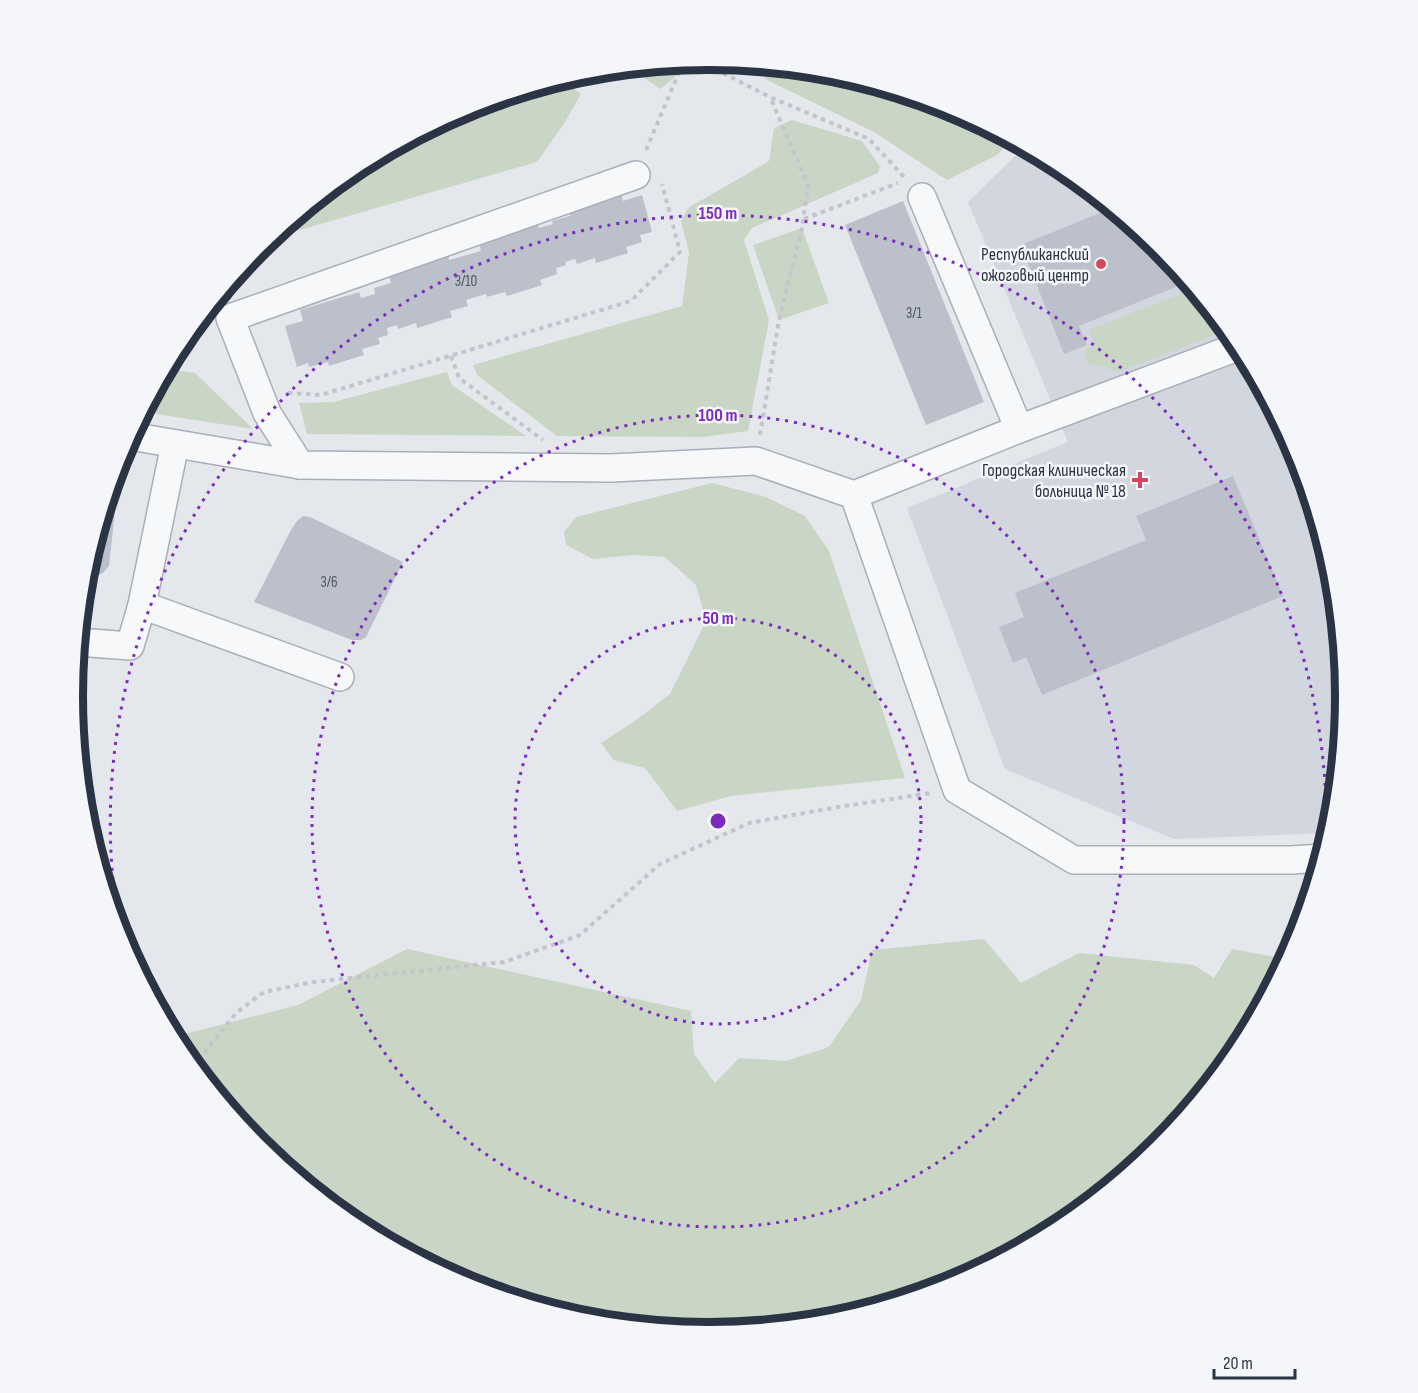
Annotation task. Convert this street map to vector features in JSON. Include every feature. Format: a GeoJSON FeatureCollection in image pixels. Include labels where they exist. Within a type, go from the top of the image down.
{"type":"FeatureCollection","features":[{"type":"Feature","properties":{"kind":"street"},"geometry":{"type":"LineString","coordinates":[[300,465],[267,412],[230,318],[636,175]]}},
{"type":"Feature","properties":{"kind":"street"},"geometry":{"type":"LineString","coordinates":[[922,197],[1020,429]]}},
{"type":"Feature","properties":{"kind":"street"},"geometry":{"type":"LineString","coordinates":[[140,438],[300,465],[611,468],[756,461],[854,495],[1230,350]]}},
{"type":"Feature","properties":{"kind":"street"},"geometry":{"type":"LineString","coordinates":[[85,643],[130,646],[141,605],[175,444]]}},
{"type":"Feature","properties":{"kind":"street"},"geometry":{"type":"LineString","coordinates":[[854,495],[957,790],[1074,860],[1314,859]]}},
{"type":"Feature","properties":{"kind":"street"},"geometry":{"type":"LineString","coordinates":[[141,605],[340,677]]}},
{"type":"Feature","properties":{"kind":"path"},"geometry":{"type":"LineString","coordinates":[[718,70],[770,97],[869,139],[907,180],[804,219]]}},
{"type":"Feature","properties":{"kind":"path"},"geometry":{"type":"LineString","coordinates":[[287,393],[321,395],[631,301],[680,252],[662,182],[636,175],[679,71]]}},
{"type":"Feature","properties":{"kind":"path"},"geometry":{"type":"LineString","coordinates":[[756,461],[779,320],[804,219],[808,186],[770,97]]}},
{"type":"Feature","properties":{"kind":"path"},"geometry":{"type":"LineString","coordinates":[[451,356],[459,378],[530,431]]}},
{"type":"Feature","properties":{"kind":"path"},"geometry":{"type":"LineString","coordinates":[[199,1059],[236,1013],[264,992],[313,982],[504,962],[580,935],[660,864],[749,823],[838,807],[957,790]]}},
{"type":"Feature","properties":{"kind":"shaded area","name":"Городская клиническая больница № 18"},"geometry":{"type":"Polygon","coordinates":[[[1019,152],[1057,176],[1122,226],[1180,284],[1206,315],[1251,384],[1287,457],[1302,495],[1314,534],[1330,615],[1334,656],[1334,737],[1330,778],[1320,833],[1174,839],[1005,769],[907,508],[1068,442],[968,202],[1019,152]]]}},
{"type":"Feature","properties":{"kind":"green space"},"geometry":{"type":"Polygon","coordinates":[[[683,71],[660,89],[640,75],[683,71]]]}},
{"type":"Feature","properties":{"kind":"green space"},"geometry":{"type":"Polygon","coordinates":[[[757,73],[791,76],[871,92],[949,118],[1006,145],[997,155],[947,180],[874,132],[767,80],[757,73]]]}},
{"type":"Feature","properties":{"kind":"green space"},"geometry":{"type":"Polygon","coordinates":[[[571,86],[581,94],[537,162],[288,233],[361,176],[432,135],[508,104],[571,86]]]}},
{"type":"Feature","properties":{"kind":"green space"},"geometry":{"type":"Polygon","coordinates":[[[792,120],[862,141],[880,166],[878,173],[752,228],[744,240],[769,320],[748,431],[703,437],[557,436],[477,375],[473,365],[682,306],[689,253],[681,221],[688,208],[769,161],[774,128],[792,120]]]}},
{"type":"Feature","properties":{"kind":"green space"},"geometry":{"type":"Polygon","coordinates":[[[802,228],[829,303],[779,320],[753,245],[802,228]]]}},
{"type":"Feature","properties":{"kind":"green space"},"geometry":{"type":"Polygon","coordinates":[[[1187,292],[1218,333],[1118,372],[1088,363],[1083,351],[1095,346],[1089,330],[1187,292]]]}},
{"type":"Feature","properties":{"kind":"green space"},"geometry":{"type":"Polygon","coordinates":[[[175,370],[195,373],[253,429],[151,413],[175,370]]]}},
{"type":"Feature","properties":{"kind":"green space"},"geometry":{"type":"Polygon","coordinates":[[[447,372],[452,385],[526,436],[307,434],[299,403],[333,402],[447,372]]]}},
{"type":"Feature","properties":{"kind":"green space"},"geometry":{"type":"Polygon","coordinates":[[[712,483],[766,497],[805,516],[829,551],[905,778],[731,796],[677,811],[645,768],[614,760],[601,743],[670,694],[706,621],[696,585],[665,557],[633,555],[593,559],[566,545],[564,532],[576,517],[712,483]]]}},
{"type":"Feature","properties":{"kind":"green space"},"geometry":{"type":"Polygon","coordinates":[[[984,939],[1021,983],[1079,953],[1194,965],[1214,978],[1232,949],[1274,957],[1279,952],[1251,1010],[1206,1078],[1152,1139],[1122,1167],[1057,1217],[986,1258],[910,1289],[831,1310],[750,1321],[668,1321],[587,1310],[508,1289],[432,1258],[361,1217],[296,1167],[238,1109],[212,1078],[183,1034],[298,1005],[407,949],[691,1011],[694,1054],[715,1083],[739,1058],[786,1061],[829,1047],[861,1000],[872,950],[984,939]]]}},
{"type":"Feature","properties":{"kind":"building"},"geometry":{"type":"Polygon","coordinates":[[[621,193],[623,201],[642,195],[652,232],[640,235],[642,242],[626,247],[628,253],[596,263],[595,258],[577,264],[575,259],[565,262],[566,265],[556,268],[557,274],[540,280],[542,285],[507,296],[505,292],[487,297],[486,294],[466,300],[468,306],[450,311],[452,317],[417,328],[416,323],[398,329],[397,325],[387,328],[388,335],[378,338],[380,344],[362,349],[364,355],[329,366],[328,362],[309,367],[308,363],[297,367],[285,326],[303,321],[300,310],[359,292],[361,298],[375,294],[374,288],[391,283],[388,272],[448,254],[449,260],[481,251],[478,240],[537,222],[539,228],[553,224],[552,221],[570,216],[568,208],[621,193]]]}},
{"type":"Feature","properties":{"kind":"building"},"geometry":{"type":"Polygon","coordinates":[[[903,201],[984,402],[926,425],[845,225],[903,201]]]}},
{"type":"Feature","properties":{"kind":"building","name":"Республиканский ожоговый центр"},"geometry":{"type":"Polygon","coordinates":[[[1104,211],[1152,254],[1181,285],[1079,326],[1087,345],[1064,354],[1021,245],[1104,211]]]}},
{"type":"Feature","properties":{"kind":"building"},"geometry":{"type":"Polygon","coordinates":[[[1233,476],[1283,596],[1042,695],[1026,657],[1013,663],[999,627],[1024,617],[1015,593],[1146,540],[1136,516],[1233,476]]]}},
{"type":"Feature","properties":{"kind":"building"},"geometry":{"type":"Polygon","coordinates":[[[116,495],[109,566],[103,573],[96,576],[104,534],[116,495]]]}},
{"type":"Feature","properties":{"kind":"building"},"geometry":{"type":"Polygon","coordinates":[[[303,516],[310,517],[403,562],[366,637],[361,640],[352,640],[254,602],[291,530],[303,516]]]}},
{"type":"Feature","properties":{"kind":"place","name":"Республиканский ожоговый центр"},"geometry":{"type":"Point","coordinates":[1101,264]}},
{"type":"Feature","properties":{"kind":"place","name":"Городская клиническая больница № 18"},"geometry":{"type":"Point","coordinates":[1140,480]}}]}
